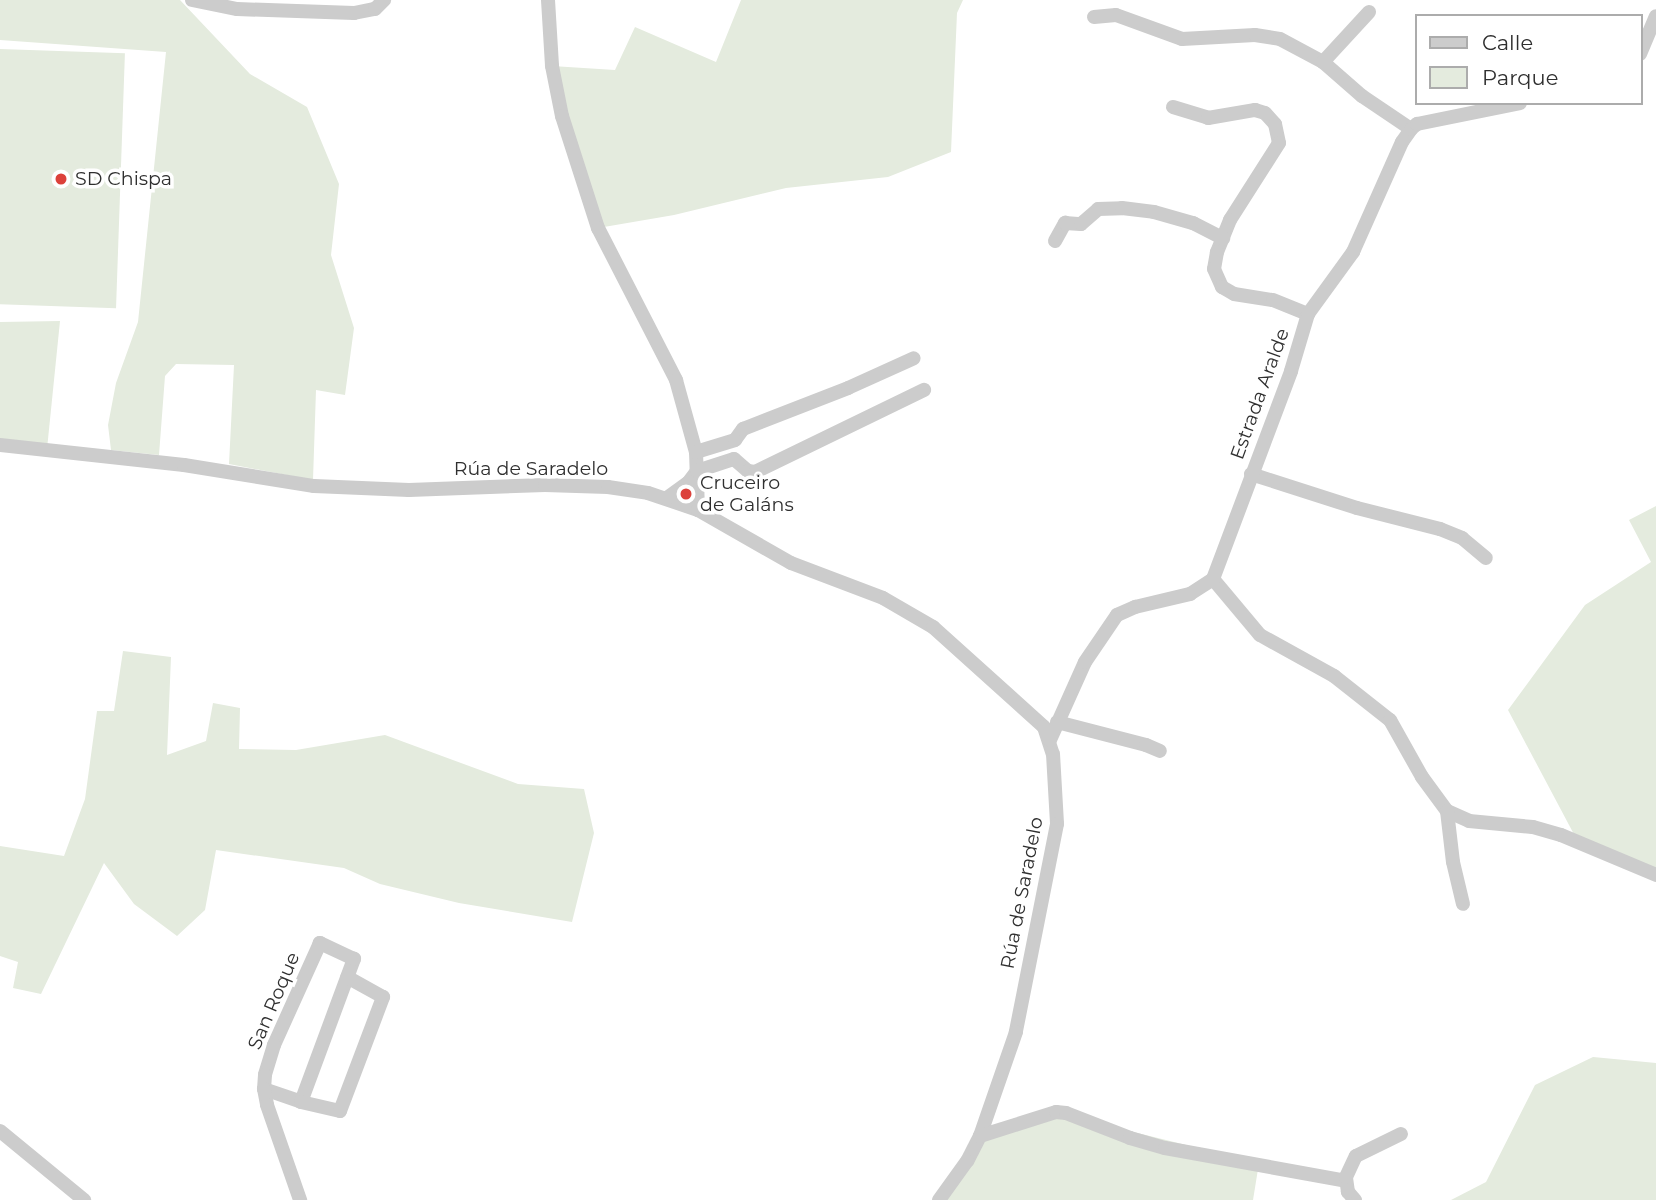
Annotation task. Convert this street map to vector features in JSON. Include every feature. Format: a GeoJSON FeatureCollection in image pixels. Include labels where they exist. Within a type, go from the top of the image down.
{"type":"FeatureCollection","features":[{"type":"Feature","properties":{"kind":"street"},"geometry":{"type":"LineString","coordinates":[[192,0],[237,9],[354,13],[375,9],[384,0]]}},
{"type":"Feature","properties":{"kind":"street"},"geometry":{"type":"LineString","coordinates":[[548,0],[557,91],[586,194],[598,228],[676,380],[696,452],[698,510]]}},
{"type":"Feature","properties":{"kind":"street"},"geometry":{"type":"LineString","coordinates":[[1323,62],[1369,12]]}},
{"type":"Feature","properties":{"kind":"street"},"geometry":{"type":"LineString","coordinates":[[1094,17],[1116,15],[1182,38],[1255,35],[1280,39],[1323,62],[1362,96],[1411,129],[1417,124],[1510,105]]}},
{"type":"Feature","properties":{"kind":"street"},"geometry":{"type":"LineString","coordinates":[[1642,49],[1656,16]]}},
{"type":"Feature","properties":{"kind":"street"},"geometry":{"type":"LineString","coordinates":[[1172,107],[1188,113],[1220,118],[1240,110],[1255,110],[1265,113],[1279,132],[1275,152],[1249,188],[1223,238],[1214,269],[1222,287],[1234,294],[1273,300],[1308,314]]}},
{"type":"Feature","properties":{"kind":"street","name":"Estrada Aralde"},"geometry":{"type":"LineString","coordinates":[[1213,579],[1291,371],[1308,314],[1353,253],[1402,142],[1411,129]]}},
{"type":"Feature","properties":{"kind":"street"},"geometry":{"type":"LineString","coordinates":[[1055,241],[1065,223],[1081,224],[1098,209],[1154,212],[1193,223],[1223,238]]}},
{"type":"Feature","properties":{"kind":"street"},"geometry":{"type":"LineString","coordinates":[[696,452],[735,440],[743,429],[848,388],[914,358]]}},
{"type":"Feature","properties":{"kind":"street"},"geometry":{"type":"LineString","coordinates":[[667,498],[688,483],[697,471],[734,458],[748,471],[755,472],[924,390]]}},
{"type":"Feature","properties":{"kind":"street","name":"Rúa de Saradelo"},"geometry":{"type":"LineString","coordinates":[[0,445],[184,465],[314,486],[409,490],[505,485],[608,487],[667,498],[698,510],[791,563],[883,598],[933,627],[1035,717],[1050,740],[1057,824],[1016,1032],[980,1136],[967,1161],[939,1200]]}},
{"type":"Feature","properties":{"kind":"street"},"geometry":{"type":"LineString","coordinates":[[1251,474],[1276,485],[1440,530],[1462,538],[1486,558]]}},
{"type":"Feature","properties":{"kind":"street"},"geometry":{"type":"LineString","coordinates":[[1050,740],[1085,662],[1117,615],[1135,607],[1190,594],[1213,579],[1260,635],[1323,668],[1390,720],[1422,777],[1447,811],[1462,904]]}},
{"type":"Feature","properties":{"kind":"street"},"geometry":{"type":"LineString","coordinates":[[1057,722],[1160,751]]}},
{"type":"Feature","properties":{"kind":"street"},"geometry":{"type":"LineString","coordinates":[[1447,811],[1477,823],[1533,827],[1561,835],[1656,875]]}},
{"type":"Feature","properties":{"kind":"street","name":"San Roque"},"geometry":{"type":"LineString","coordinates":[[300,1200],[264,1089],[274,1045],[320,943],[354,959],[347,977]]}},
{"type":"Feature","properties":{"kind":"street"},"geometry":{"type":"LineString","coordinates":[[264,1089],[301,1102],[340,1111],[383,997],[347,977],[301,1102]]}},
{"type":"Feature","properties":{"kind":"street"},"geometry":{"type":"LineString","coordinates":[[980,1136],[1056,1112],[1066,1113],[1165,1148],[1346,1181]]}},
{"type":"Feature","properties":{"kind":"street"},"geometry":{"type":"LineString","coordinates":[[0,1131],[84,1200]]}},
{"type":"Feature","properties":{"kind":"street"},"geometry":{"type":"LineString","coordinates":[[1355,1200],[1348,1192],[1346,1181],[1356,1156],[1401,1134]]}},
{"type":"Feature","properties":{"kind":"green space"},"geometry":{"type":"Polygon","coordinates":[[[0,0],[180,0],[250,74],[307,107],[339,184],[331,255],[354,328],[345,395],[316,390],[313,480],[229,464],[234,365],[176,364],[165,376],[159,455],[111,450],[108,425],[116,383],[138,322],[166,52],[0,40],[0,0]]]}},
{"type":"Feature","properties":{"kind":"green space"},"geometry":{"type":"Polygon","coordinates":[[[741,0],[963,0],[957,13],[951,152],[888,177],[786,188],[674,215],[598,228],[552,66],[615,70],[635,27],[716,62],[741,0]]]}},
{"type":"Feature","properties":{"kind":"green space","name":"SD Chispa"},"geometry":{"type":"Polygon","coordinates":[[[0,49],[125,53],[116,308],[0,304],[0,49]]]}},
{"type":"Feature","properties":{"kind":"green space"},"geometry":{"type":"Polygon","coordinates":[[[60,321],[47,449],[0,445],[0,322],[60,321]]]}},
{"type":"Feature","properties":{"kind":"green space"},"geometry":{"type":"Polygon","coordinates":[[[1656,506],[1656,876],[1577,840],[1508,710],[1585,605],[1651,562],[1629,520],[1656,506]]]}},
{"type":"Feature","properties":{"kind":"green space"},"geometry":{"type":"Polygon","coordinates":[[[123,651],[171,657],[167,755],[206,741],[213,703],[240,708],[239,749],[296,750],[385,735],[518,784],[584,789],[594,833],[572,922],[459,903],[380,884],[344,868],[216,850],[205,910],[177,936],[134,904],[104,863],[41,994],[13,988],[18,962],[0,956],[0,846],[64,856],[85,799],[97,711],[114,711],[123,651]]]}},
{"type":"Feature","properties":{"kind":"green space"},"geometry":{"type":"Polygon","coordinates":[[[1593,1057],[1656,1063],[1656,1200],[1451,1200],[1486,1182],[1535,1085],[1593,1057]]]}},
{"type":"Feature","properties":{"kind":"green space"},"geometry":{"type":"Polygon","coordinates":[[[1042,1117],[1081,1119],[1259,1163],[1253,1200],[938,1200],[980,1136],[1042,1117]]]}},
{"type":"Feature","properties":{"kind":"place","name":"SD Chispa"},"geometry":{"type":"Point","coordinates":[61,179]}},
{"type":"Feature","properties":{"kind":"place","name":"Cruceiro de Galáns"},"geometry":{"type":"Point","coordinates":[686,494]}}]}
